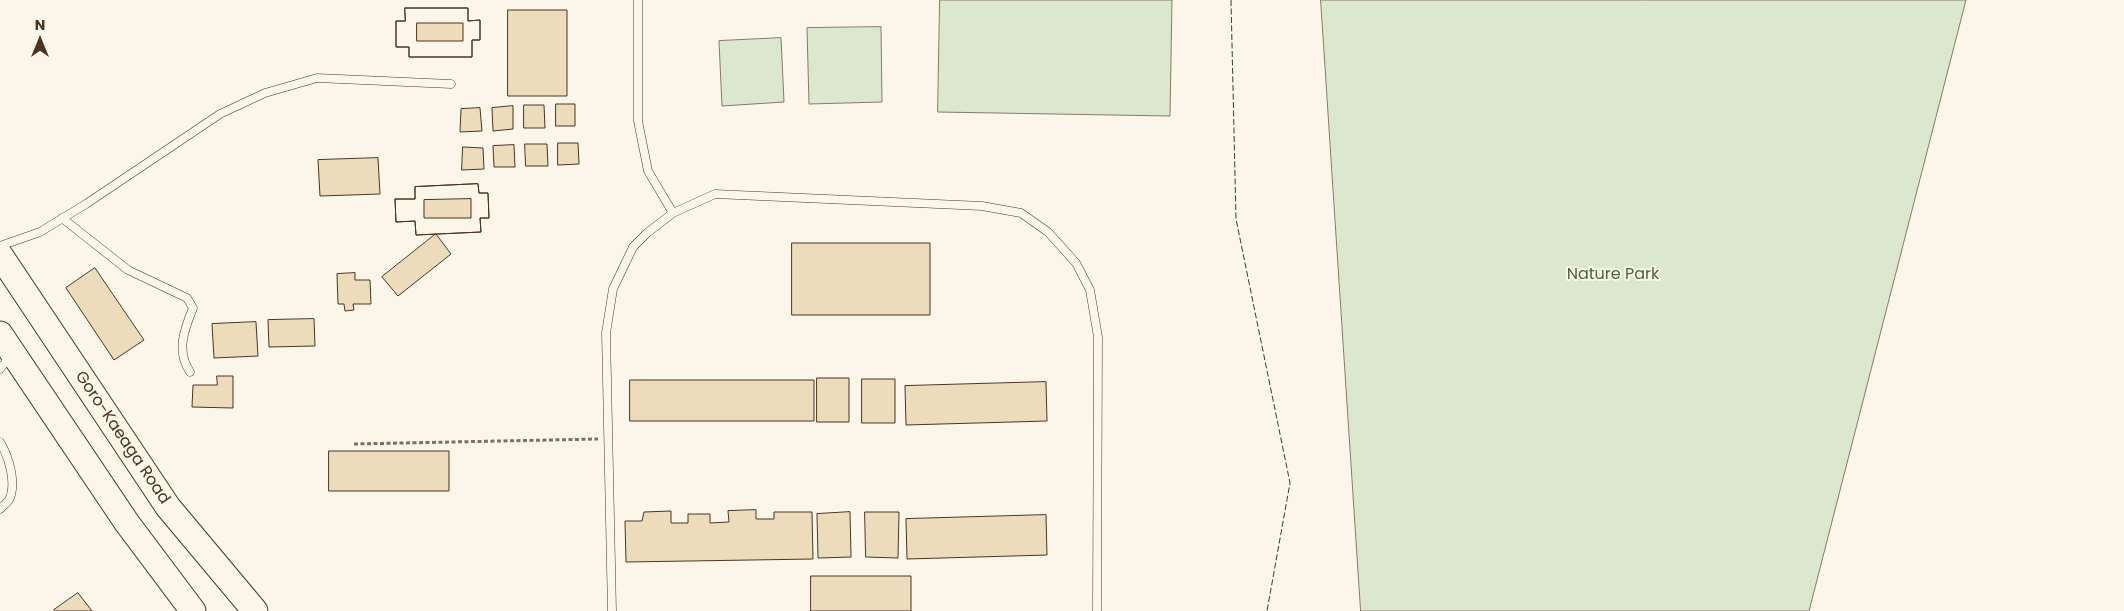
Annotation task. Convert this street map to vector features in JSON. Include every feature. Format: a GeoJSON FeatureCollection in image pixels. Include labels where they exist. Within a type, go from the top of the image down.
{"type":"FeatureCollection","features":[{"type":"Feature","properties":{"kind":"main road","name":"Goro-Kaeaga Road"},"geometry":{"type":"LineString","coordinates":[[0,255],[168,507],[255,611]]}},
{"type":"Feature","properties":{"kind":"main road"},"geometry":{"type":"LineString","coordinates":[[4,352],[193,611]]}},
{"type":"Feature","properties":{"kind":"lane"},"geometry":{"type":"LineString","coordinates":[[638,0],[638,121],[648,171],[673,214]]}},
{"type":"Feature","properties":{"kind":"lane"},"geometry":{"type":"LineString","coordinates":[[0,246],[40,232],[166,152],[220,114],[265,93],[317,78],[451,84]]}},
{"type":"Feature","properties":{"kind":"lane"},"geometry":{"type":"LineString","coordinates":[[612,611],[606,334],[613,289],[633,247],[647,232],[673,214],[715,194],[972,205],[1021,213],[1048,232],[1076,263],[1090,290],[1098,337],[1098,611]]}},
{"type":"Feature","properties":{"kind":"lane"},"geometry":{"type":"LineString","coordinates":[[62,218],[128,270],[187,298],[193,308],[182,335],[185,364],[190,372]]}},
{"type":"Feature","properties":{"kind":"lane"},"geometry":{"type":"LineString","coordinates":[[0,442],[10,461],[12,478],[9,500],[0,509]]}},
{"type":"Feature","properties":{"kind":"path"},"geometry":{"type":"LineString","coordinates":[[354,444],[608,439]]}},
{"type":"Feature","properties":{"kind":"green space"},"geometry":{"type":"Polygon","coordinates":[[[940,0],[1172,0],[1170,116],[938,112],[940,0]]]}},
{"type":"Feature","properties":{"kind":"green space","name":"Nature Park"},"geometry":{"type":"Polygon","coordinates":[[[1321,0],[1966,0],[1809,611],[1361,611],[1321,0]]]}},
{"type":"Feature","properties":{"kind":"green space"},"geometry":{"type":"Polygon","coordinates":[[[881,27],[882,102],[809,104],[807,28],[881,27]]]}},
{"type":"Feature","properties":{"kind":"green space"},"geometry":{"type":"Polygon","coordinates":[[[781,38],[784,102],[722,106],[719,41],[781,38]]]}},
{"type":"Feature","properties":{"kind":"building"},"geometry":{"type":"Polygon","coordinates":[[[405,8],[468,8],[468,21],[480,20],[480,40],[472,40],[472,57],[409,57],[409,47],[396,47],[396,21],[405,21],[405,8]],[[417,23],[417,41],[463,41],[463,23],[417,23]]]}},
{"type":"Feature","properties":{"kind":"building"},"geometry":{"type":"Polygon","coordinates":[[[405,8],[468,8],[468,21],[480,20],[480,40],[472,40],[472,57],[409,57],[409,47],[396,47],[396,21],[405,21],[405,8]]]}},
{"type":"Feature","properties":{"kind":"building"},"geometry":{"type":"Polygon","coordinates":[[[508,10],[567,10],[567,96],[508,96],[508,10]]]}},
{"type":"Feature","properties":{"kind":"building"},"geometry":{"type":"Polygon","coordinates":[[[556,104],[575,104],[575,126],[556,126],[556,104]]]}},
{"type":"Feature","properties":{"kind":"building"},"geometry":{"type":"Polygon","coordinates":[[[524,105],[544,105],[545,128],[524,128],[524,105]]]}},
{"type":"Feature","properties":{"kind":"building"},"geometry":{"type":"Polygon","coordinates":[[[513,106],[513,129],[493,131],[492,108],[513,106]]]}},
{"type":"Feature","properties":{"kind":"building"},"geometry":{"type":"Polygon","coordinates":[[[480,108],[482,131],[460,132],[461,109],[480,108]]]}},
{"type":"Feature","properties":{"kind":"building"},"geometry":{"type":"Polygon","coordinates":[[[558,143],[578,143],[579,164],[558,165],[558,143]]]}},
{"type":"Feature","properties":{"kind":"building"},"geometry":{"type":"Polygon","coordinates":[[[525,144],[547,144],[548,166],[526,166],[525,144]]]}},
{"type":"Feature","properties":{"kind":"building"},"geometry":{"type":"Polygon","coordinates":[[[514,145],[515,167],[494,167],[493,146],[514,145]]]}},
{"type":"Feature","properties":{"kind":"building"},"geometry":{"type":"Polygon","coordinates":[[[463,147],[483,148],[484,169],[462,170],[463,147]]]}},
{"type":"Feature","properties":{"kind":"building"},"geometry":{"type":"Polygon","coordinates":[[[378,158],[380,194],[320,196],[318,160],[378,158]]]}},
{"type":"Feature","properties":{"kind":"building"},"geometry":{"type":"Polygon","coordinates":[[[478,184],[479,193],[488,193],[489,218],[480,218],[481,232],[416,235],[415,221],[396,222],[395,199],[415,199],[415,187],[478,184]],[[471,199],[424,200],[424,218],[471,218],[471,199]]]}},
{"type":"Feature","properties":{"kind":"building"},"geometry":{"type":"Polygon","coordinates":[[[478,184],[479,193],[488,193],[489,218],[480,218],[481,232],[416,235],[415,221],[396,222],[395,199],[415,199],[415,187],[478,184]]]}},
{"type":"Feature","properties":{"kind":"building"},"geometry":{"type":"Polygon","coordinates":[[[436,234],[451,254],[398,296],[382,277],[436,234]]]}},
{"type":"Feature","properties":{"kind":"building"},"geometry":{"type":"Polygon","coordinates":[[[792,243],[930,243],[930,315],[792,315],[792,243]]]}},
{"type":"Feature","properties":{"kind":"building"},"geometry":{"type":"Polygon","coordinates":[[[95,268],[144,340],[114,360],[66,288],[95,268]]]}},
{"type":"Feature","properties":{"kind":"building"},"geometry":{"type":"Polygon","coordinates":[[[355,273],[355,280],[370,280],[371,304],[353,304],[354,310],[345,311],[344,304],[338,304],[337,274],[355,273]]]}},
{"type":"Feature","properties":{"kind":"building"},"geometry":{"type":"Polygon","coordinates":[[[314,319],[315,346],[269,347],[268,320],[314,319]]]}},
{"type":"Feature","properties":{"kind":"building"},"geometry":{"type":"Polygon","coordinates":[[[256,322],[258,356],[214,358],[212,324],[256,322]]]}},
{"type":"Feature","properties":{"kind":"building"},"geometry":{"type":"Polygon","coordinates":[[[217,376],[233,376],[233,408],[192,407],[193,385],[217,385],[217,376]]]}},
{"type":"Feature","properties":{"kind":"building"},"geometry":{"type":"Polygon","coordinates":[[[817,378],[849,378],[849,422],[817,422],[817,378]]]}},
{"type":"Feature","properties":{"kind":"building"},"geometry":{"type":"Polygon","coordinates":[[[862,379],[895,379],[895,423],[862,423],[862,379]]]}},
{"type":"Feature","properties":{"kind":"building"},"geometry":{"type":"Polygon","coordinates":[[[630,380],[814,380],[814,421],[630,421],[630,380]]]}},
{"type":"Feature","properties":{"kind":"building"},"geometry":{"type":"Polygon","coordinates":[[[1046,382],[1047,421],[906,425],[905,386],[1046,382]]]}},
{"type":"Feature","properties":{"kind":"building"},"geometry":{"type":"Polygon","coordinates":[[[329,451],[449,451],[449,491],[329,491],[329,451]]]}},
{"type":"Feature","properties":{"kind":"building"},"geometry":{"type":"Polygon","coordinates":[[[756,510],[756,519],[774,519],[774,512],[812,512],[813,559],[626,562],[625,521],[642,521],[644,512],[671,511],[671,523],[688,523],[688,514],[710,514],[710,523],[729,522],[728,511],[756,510]]]}},
{"type":"Feature","properties":{"kind":"building"},"geometry":{"type":"Polygon","coordinates":[[[850,512],[851,557],[818,558],[817,514],[850,512]]]}},
{"type":"Feature","properties":{"kind":"building"},"geometry":{"type":"Polygon","coordinates":[[[865,512],[899,512],[898,558],[866,557],[865,512]]]}},
{"type":"Feature","properties":{"kind":"building"},"geometry":{"type":"Polygon","coordinates":[[[1046,515],[1047,555],[907,559],[906,519],[1046,515]]]}},
{"type":"Feature","properties":{"kind":"building"},"geometry":{"type":"Polygon","coordinates":[[[811,576],[911,576],[911,611],[811,611],[811,576]]]}},
{"type":"Feature","properties":{"kind":"building"},"geometry":{"type":"Polygon","coordinates":[[[78,593],[92,611],[54,610],[78,593]]]}},
{"type":"Feature","properties":{"kind":"fence"},"geometry":{"type":"LineString","coordinates":[[1231,0],[1236,219],[1290,483],[1267,611]]}}]}
